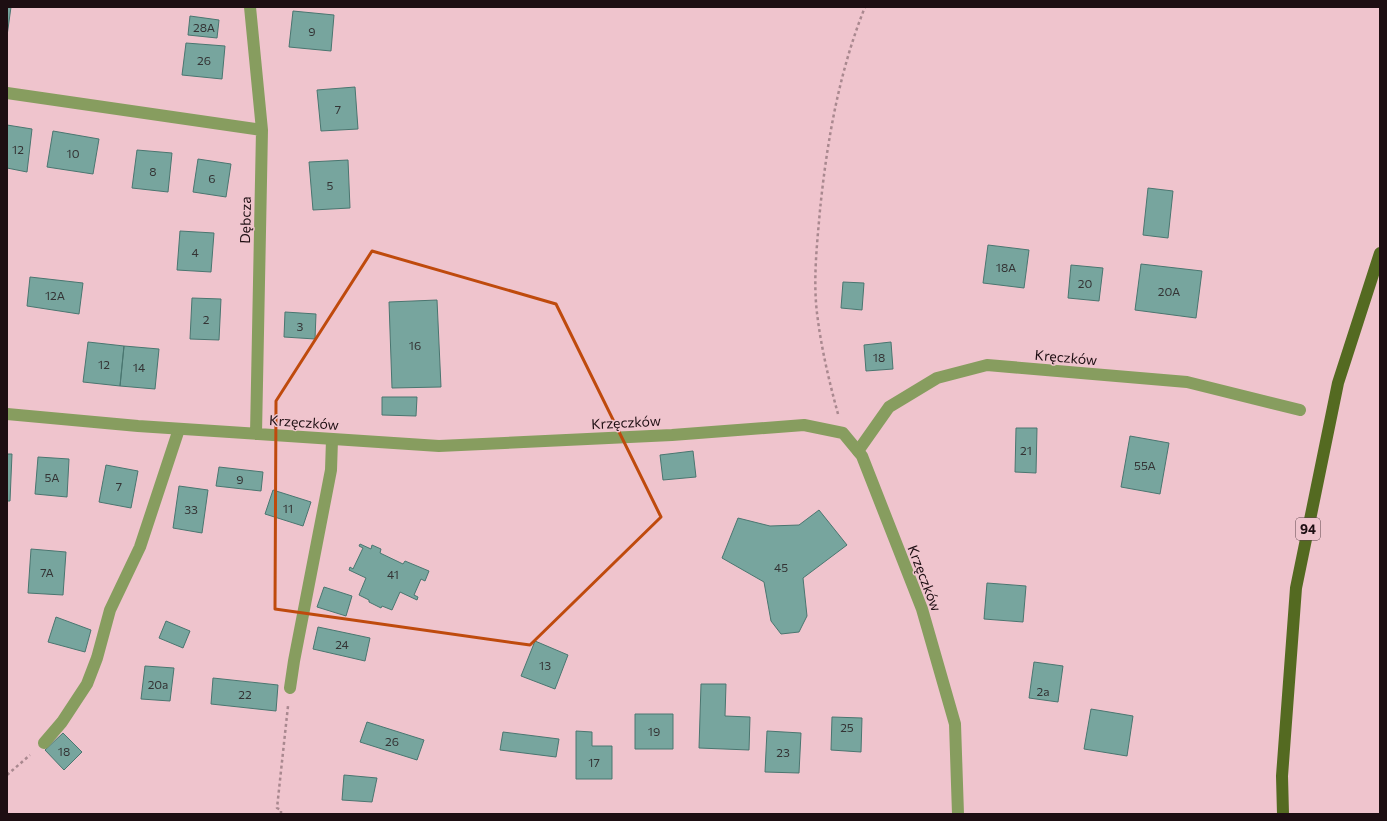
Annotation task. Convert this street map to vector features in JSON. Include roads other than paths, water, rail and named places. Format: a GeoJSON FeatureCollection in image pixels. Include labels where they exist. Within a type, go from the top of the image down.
{"type":"FeatureCollection","features":[{"type":"Feature","properties":{"kind":"main road","name":"94"},"geometry":{"type":"LineString","coordinates":[[1283,814],[1282,776],[1296,588],[1338,382],[1380,253]]}},
{"type":"Feature","properties":{"kind":"street","name":"Dębcza"},"geometry":{"type":"LineString","coordinates":[[250,7],[262,130],[256,434]]}},
{"type":"Feature","properties":{"kind":"street"},"geometry":{"type":"LineString","coordinates":[[7,93],[262,130]]}},
{"type":"Feature","properties":{"kind":"street","name":"Kręczków"},"geometry":{"type":"LineString","coordinates":[[858,451],[889,407],[937,378],[987,365],[1187,382],[1300,410]]}},
{"type":"Feature","properties":{"kind":"street","name":"Krzęczków"},"geometry":{"type":"LineString","coordinates":[[7,414],[179,429],[439,446],[672,435],[804,425],[843,433],[862,456],[922,610],[955,724],[958,814]]}},
{"type":"Feature","properties":{"kind":"street"},"geometry":{"type":"LineString","coordinates":[[44,743],[62,722],[87,684],[97,658],[110,610],[140,547],[179,429]]}},
{"type":"Feature","properties":{"kind":"street"},"geometry":{"type":"LineString","coordinates":[[290,688],[331,470],[332,440]]}}]}
